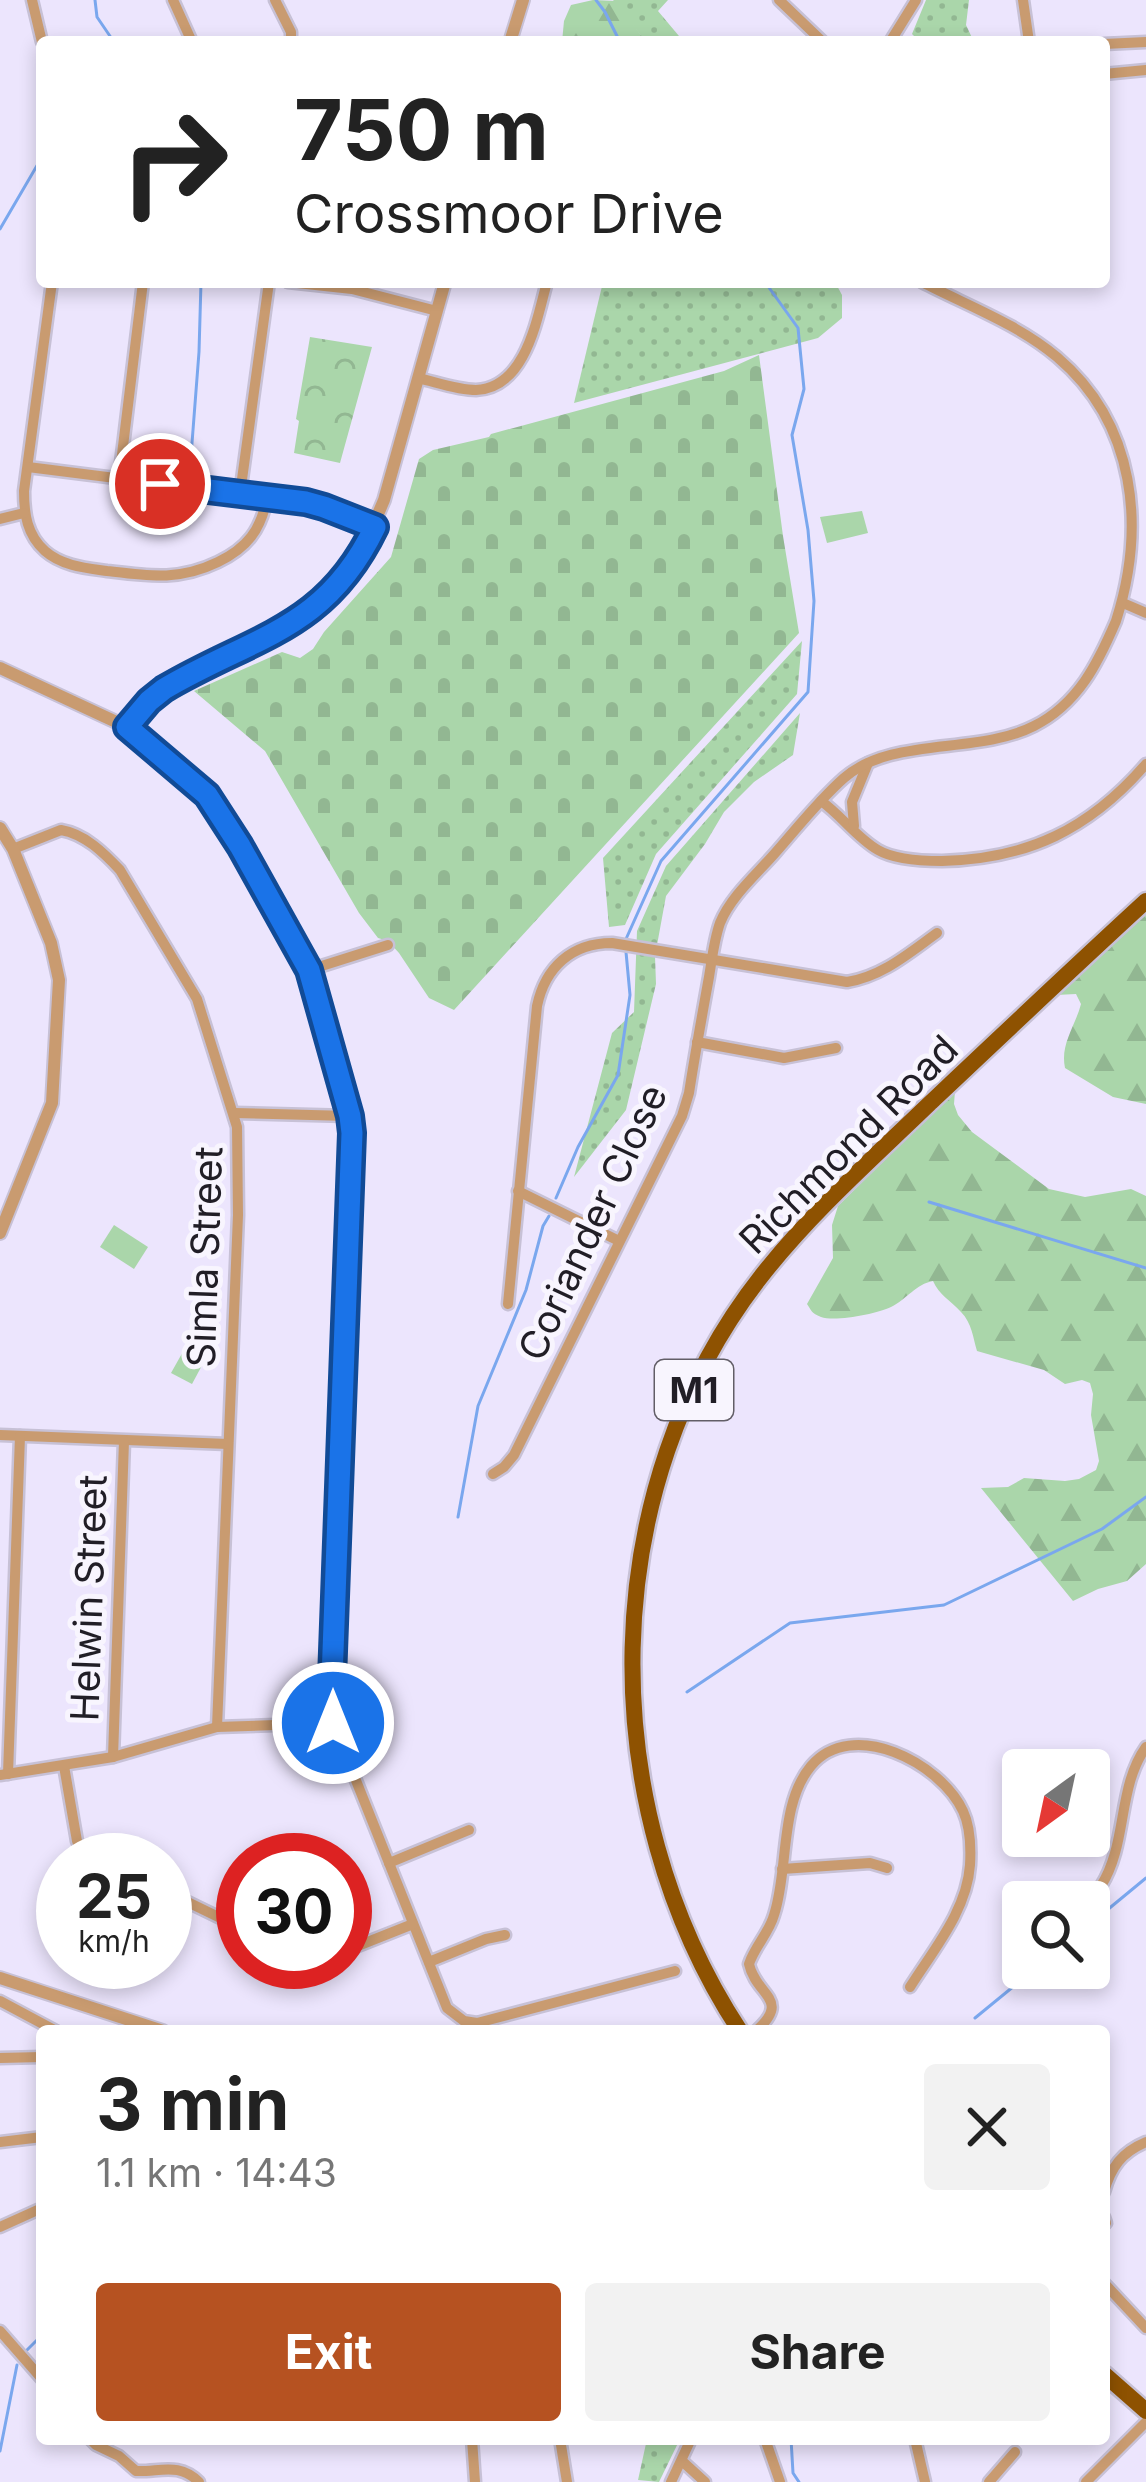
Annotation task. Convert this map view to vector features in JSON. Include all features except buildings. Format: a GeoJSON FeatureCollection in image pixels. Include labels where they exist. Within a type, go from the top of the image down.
{"type":"FeatureCollection","features":[{"type":"Feature","properties":{"kind":"highway","name":"Richmond Road"},"geometry":{"type":"LineString","coordinates":[[736,2025],[685,1925],[664,1872],[636,1738],[631,1667],[637,1577],[652,1499],[671,1441],[722,1334],[761,1276],[819,1208],[1146,901]]}},
{"type":"Feature","properties":{"kind":"highway"},"geometry":{"type":"LineString","coordinates":[[723,2025],[724,2006]]}},
{"type":"Feature","properties":{"kind":"highway"},"geometry":{"type":"LineString","coordinates":[[1110,2379],[1146,2411]]}},
{"type":"Feature","properties":{"kind":"street"},"geometry":{"type":"LineString","coordinates":[[32,0],[40,36]]}},
{"type":"Feature","properties":{"kind":"street"},"geometry":{"type":"LineString","coordinates":[[173,0],[189,36]]}},
{"type":"Feature","properties":{"kind":"street"},"geometry":{"type":"LineString","coordinates":[[275,0],[291,36]]}},
{"type":"Feature","properties":{"kind":"street"},"geometry":{"type":"LineString","coordinates":[[512,36],[524,0]]}},
{"type":"Feature","properties":{"kind":"street"},"geometry":{"type":"LineString","coordinates":[[779,0],[817,36]]}},
{"type":"Feature","properties":{"kind":"street"},"geometry":{"type":"LineString","coordinates":[[894,36],[916,0]]}},
{"type":"Feature","properties":{"kind":"street"},"geometry":{"type":"LineString","coordinates":[[1023,0],[1027,36]]}},
{"type":"Feature","properties":{"kind":"street"},"geometry":{"type":"LineString","coordinates":[[1110,44],[1146,42]]}},
{"type":"Feature","properties":{"kind":"street"},"geometry":{"type":"LineString","coordinates":[[1110,73],[1146,70]]}},
{"type":"Feature","properties":{"kind":"street"},"geometry":{"type":"LineString","coordinates":[[51,288],[24,513],[35,540],[68,564],[176,576],[198,572],[246,546],[260,525],[268,498]]}},
{"type":"Feature","properties":{"kind":"street"},"geometry":{"type":"LineString","coordinates":[[119,478],[141,288]]}},
{"type":"Feature","properties":{"kind":"street"},"geometry":{"type":"LineString","coordinates":[[240,494],[268,288]]}},
{"type":"Feature","properties":{"kind":"street"},"geometry":{"type":"LineString","coordinates":[[343,288],[437,311]]}},
{"type":"Feature","properties":{"kind":"street"},"geometry":{"type":"LineString","coordinates":[[127,727],[164,689],[306,616],[352,567],[375,527],[443,288]]}},
{"type":"Feature","properties":{"kind":"street"},"geometry":{"type":"LineString","coordinates":[[418,378],[475,390],[499,381],[527,351],[545,288]]}},
{"type":"Feature","properties":{"kind":"street"},"geometry":{"type":"LineString","coordinates":[[855,829],[852,802],[868,763],[1003,738],[1037,725],[1083,686],[1123,603],[1136,546],[1137,511],[1127,460],[1113,424],[1094,397],[1057,357],[1006,324],[934,288]]}},
{"type":"Feature","properties":{"kind":"street"},"geometry":{"type":"LineString","coordinates":[[28,467],[324,507],[375,527]]}},
{"type":"Feature","properties":{"kind":"street"},"geometry":{"type":"LineString","coordinates":[[0,519],[24,513]]}},
{"type":"Feature","properties":{"kind":"street"},"geometry":{"type":"LineString","coordinates":[[1123,603],[1146,613]]}},
{"type":"Feature","properties":{"kind":"street"},"geometry":{"type":"LineString","coordinates":[[0,668],[127,727],[200,788],[218,808],[309,970],[352,1133],[333,1723],[447,2008],[464,2021],[477,2023],[675,1971]]}},
{"type":"Feature","properties":{"kind":"street","name":"Coriander Close"},"geometry":{"type":"LineString","coordinates":[[493,1474],[514,1455],[685,1110],[720,923],[821,801],[868,763]]}},
{"type":"Feature","properties":{"kind":"street"},"geometry":{"type":"LineString","coordinates":[[821,801],[878,850],[909,859],[992,857],[1074,828],[1113,800],[1146,764]]}},
{"type":"Feature","properties":{"kind":"street"},"geometry":{"type":"LineString","coordinates":[[0,828],[51,943],[59,980],[52,1103],[0,1233]]}},
{"type":"Feature","properties":{"kind":"street","name":"Simla Street"},"geometry":{"type":"LineString","coordinates":[[13,849],[68,830],[120,870],[197,999],[234,1113],[238,1215],[217,1727]]}},
{"type":"Feature","properties":{"kind":"street"},"geometry":{"type":"LineString","coordinates":[[508,1304],[537,1006],[552,970],[572,952],[600,943],[622,944],[848,982],[872,977],[938,933]]}},
{"type":"Feature","properties":{"kind":"street"},"geometry":{"type":"LineString","coordinates":[[309,970],[388,944]]}},
{"type":"Feature","properties":{"kind":"street"},"geometry":{"type":"LineString","coordinates":[[697,1042],[784,1058],[836,1048]]}},
{"type":"Feature","properties":{"kind":"street"},"geometry":{"type":"LineString","coordinates":[[234,1113],[350,1116]]}},
{"type":"Feature","properties":{"kind":"street"},"geometry":{"type":"LineString","coordinates":[[518,1191],[620,1241]]}},
{"type":"Feature","properties":{"kind":"street"},"geometry":{"type":"LineString","coordinates":[[0,1435],[228,1444]]}},
{"type":"Feature","properties":{"kind":"street"},"geometry":{"type":"LineString","coordinates":[[20,1436],[4,1774],[112,1757],[217,1727],[333,1723]]}},
{"type":"Feature","properties":{"kind":"street","name":"Helwin Street"},"geometry":{"type":"LineString","coordinates":[[112,1757],[124,1441]]}},
{"type":"Feature","properties":{"kind":"street"},"geometry":{"type":"LineString","coordinates":[[762,2025],[771,2017],[772,2002],[754,1980],[749,1964],[775,1914],[786,1838],[801,1783],[821,1756],[840,1746],[864,1744],[889,1750],[923,1768],[951,1792],[965,1815],[970,1871],[964,1895],[910,1987]]}},
{"type":"Feature","properties":{"kind":"street"},"geometry":{"type":"LineString","coordinates":[[1104,1881],[1114,1862],[1132,1771],[1146,1747]]}},
{"type":"Feature","properties":{"kind":"street"},"geometry":{"type":"LineString","coordinates":[[64,1766],[75,1833]]}},
{"type":"Feature","properties":{"kind":"street"},"geometry":{"type":"LineString","coordinates":[[388,1863],[469,1830]]}},
{"type":"Feature","properties":{"kind":"street"},"geometry":{"type":"LineString","coordinates":[[782,1869],[870,1863],[887,1868]]}},
{"type":"Feature","properties":{"kind":"street"},"geometry":{"type":"LineString","coordinates":[[372,1940],[413,1924]]}},
{"type":"Feature","properties":{"kind":"street"},"geometry":{"type":"LineString","coordinates":[[429,1962],[505,1935]]}},
{"type":"Feature","properties":{"kind":"street"},"geometry":{"type":"LineString","coordinates":[[0,1978],[145,2025]]}},
{"type":"Feature","properties":{"kind":"street"},"geometry":{"type":"LineString","coordinates":[[0,2001],[45,2025]]}},
{"type":"Feature","properties":{"kind":"street"},"geometry":{"type":"LineString","coordinates":[[0,2058],[36,2059]]}},
{"type":"Feature","properties":{"kind":"street"},"geometry":{"type":"LineString","coordinates":[[0,2141],[36,2138]]}},
{"type":"Feature","properties":{"kind":"street"},"geometry":{"type":"LineString","coordinates":[[1110,2175],[1123,2154],[1146,2142]]}},
{"type":"Feature","properties":{"kind":"street"},"geometry":{"type":"LineString","coordinates":[[0,2227],[36,2211]]}},
{"type":"Feature","properties":{"kind":"street"},"geometry":{"type":"LineString","coordinates":[[1110,2289],[1146,2328]]}},
{"type":"Feature","properties":{"kind":"street"},"geometry":{"type":"LineString","coordinates":[[0,2331],[6,2349],[36,2374]]}},
{"type":"Feature","properties":{"kind":"street"},"geometry":{"type":"LineString","coordinates":[[1085,2482],[1146,2422]]}},
{"type":"Feature","properties":{"kind":"street"},"geometry":{"type":"LineString","coordinates":[[99,2445],[139,2472],[170,2468],[199,2482]]}},
{"type":"Feature","properties":{"kind":"street"},"geometry":{"type":"LineString","coordinates":[[472,2445],[475,2482]]}},
{"type":"Feature","properties":{"kind":"street"},"geometry":{"type":"LineString","coordinates":[[561,2445],[567,2482]]}},
{"type":"Feature","properties":{"kind":"street"},"geometry":{"type":"LineString","coordinates":[[671,2482],[689,2445]]}},
{"type":"Feature","properties":{"kind":"street"},"geometry":{"type":"LineString","coordinates":[[767,2445],[780,2482]]}},
{"type":"Feature","properties":{"kind":"street"},"geometry":{"type":"LineString","coordinates":[[919,2445],[925,2482]]}},
{"type":"Feature","properties":{"kind":"street"},"geometry":{"type":"LineString","coordinates":[[989,2482],[1015,2452]]}},
{"type":"Feature","properties":{"kind":"street"},"geometry":{"type":"LineString","coordinates":[[682,2461],[705,2482]]}},
{"type":"Feature","properties":{"kind":"green space"},"geometry":{"type":"Polygon","coordinates":[[[613,0],[668,0],[658,11],[679,36],[641,36],[613,0]]]}},
{"type":"Feature","properties":{"kind":"green space"},"geometry":{"type":"Polygon","coordinates":[[[926,0],[969,0],[966,25],[971,36],[912,34],[926,0]]]}},
{"type":"Feature","properties":{"kind":"green space"},"geometry":{"type":"Polygon","coordinates":[[[616,1],[642,36],[563,36],[571,5],[616,1]]]}},
{"type":"Feature","properties":{"kind":"green space"},"geometry":{"type":"Polygon","coordinates":[[[602,288],[838,288],[842,295],[842,318],[818,338],[574,403],[602,288]]]}},
{"type":"Feature","properties":{"kind":"green space"},"geometry":{"type":"Polygon","coordinates":[[[310,337],[372,347],[340,463],[294,453],[310,337]]]}},
{"type":"Feature","properties":{"kind":"green space"},"geometry":{"type":"Polygon","coordinates":[[[759,355],[799,633],[454,1010],[429,998],[399,953],[378,938],[359,913],[265,751],[194,691],[282,652],[300,658],[313,649],[391,557],[419,459],[433,450],[724,371],[759,355]]]}},
{"type":"Feature","properties":{"kind":"green space"},"geometry":{"type":"Polygon","coordinates":[[[862,511],[868,533],[827,543],[820,517],[862,511]]]}},
{"type":"Feature","properties":{"kind":"green space"},"geometry":{"type":"Polygon","coordinates":[[[802,641],[797,694],[656,854],[625,925],[609,927],[603,858],[802,641]]]}},
{"type":"Feature","properties":{"kind":"green space"},"geometry":{"type":"Polygon","coordinates":[[[800,713],[793,755],[754,782],[724,812],[666,896],[655,956],[656,984],[626,1110],[574,1177],[612,1033],[634,1012],[637,931],[666,866],[800,713]]]}},
{"type":"Feature","properties":{"kind":"green space"},"geometry":{"type":"Polygon","coordinates":[[[1146,911],[1146,1104],[1113,1097],[1065,1068],[1066,1043],[1081,1004],[1076,994],[1056,995],[1146,911]]]}},
{"type":"Feature","properties":{"kind":"green space"},"geometry":{"type":"Polygon","coordinates":[[[955,1091],[958,1115],[972,1132],[1049,1189],[1085,1197],[1131,1189],[1146,1196],[1146,1564],[1127,1581],[1073,1601],[981,1488],[1008,1487],[1024,1478],[1079,1479],[1096,1470],[1099,1461],[1090,1383],[1065,1384],[1044,1370],[977,1351],[968,1321],[933,1281],[891,1307],[856,1316],[821,1317],[807,1304],[833,1258],[832,1225],[838,1206],[955,1091]]]}},
{"type":"Feature","properties":{"kind":"green space"},"geometry":{"type":"Polygon","coordinates":[[[114,1225],[148,1247],[134,1269],[100,1247],[114,1225]]]}},
{"type":"Feature","properties":{"kind":"green space"},"geometry":{"type":"Polygon","coordinates":[[[193,1334],[213,1345],[192,1384],[171,1373],[193,1334]]]}},
{"type":"Feature","properties":{"kind":"green space"},"geometry":{"type":"Polygon","coordinates":[[[646,2445],[677,2445],[659,2482],[638,2480],[646,2445]]]}},
{"type":"Feature","properties":{"kind":"waterway"},"geometry":{"type":"LineString","coordinates":[[95,0],[97,17],[110,36]]}},
{"type":"Feature","properties":{"kind":"waterway"},"geometry":{"type":"LineString","coordinates":[[596,0],[617,36]]}},
{"type":"Feature","properties":{"kind":"waterway"},"geometry":{"type":"LineString","coordinates":[[0,229],[36,167]]}},
{"type":"Feature","properties":{"kind":"waterway"},"geometry":{"type":"LineString","coordinates":[[190,469],[201,288]]}},
{"type":"Feature","properties":{"kind":"waterway"},"geometry":{"type":"LineString","coordinates":[[626,939],[661,861],[808,692],[814,601],[792,435],[804,389],[798,328],[769,288]]}},
{"type":"Feature","properties":{"kind":"waterway"},"geometry":{"type":"LineString","coordinates":[[556,1198],[618,1075],[630,995],[626,952]]}},
{"type":"Feature","properties":{"kind":"waterway"},"geometry":{"type":"LineString","coordinates":[[929,1202],[1146,1268]]}},
{"type":"Feature","properties":{"kind":"waterway"},"geometry":{"type":"LineString","coordinates":[[458,1517],[478,1406],[526,1290],[549,1216]]}},
{"type":"Feature","properties":{"kind":"waterway"},"geometry":{"type":"LineString","coordinates":[[687,1692],[790,1623],[944,1605],[1102,1529],[1146,1497]]}},
{"type":"Feature","properties":{"kind":"waterway"},"geometry":{"type":"LineString","coordinates":[[1110,1908],[1146,1878]]}},
{"type":"Feature","properties":{"kind":"waterway"},"geometry":{"type":"LineString","coordinates":[[975,2018],[1010,1989]]}},
{"type":"Feature","properties":{"kind":"waterway"},"geometry":{"type":"LineString","coordinates":[[27,2350],[36,2341]]}},
{"type":"Feature","properties":{"kind":"waterway"},"geometry":{"type":"LineString","coordinates":[[0,2451],[17,2365]]}},
{"type":"Feature","properties":{"kind":"waterway"},"geometry":{"type":"LineString","coordinates":[[791,2445],[793,2473],[799,2482]]}},
{"type":"Feature","properties":{"kind":"route"},"geometry":{"type":"LineString","coordinates":[[160,484],[306,502],[375,527],[352,567],[306,616],[164,689],[127,727],[207,795],[240,846],[309,970],[350,1116],[333,1723]]}}]}
